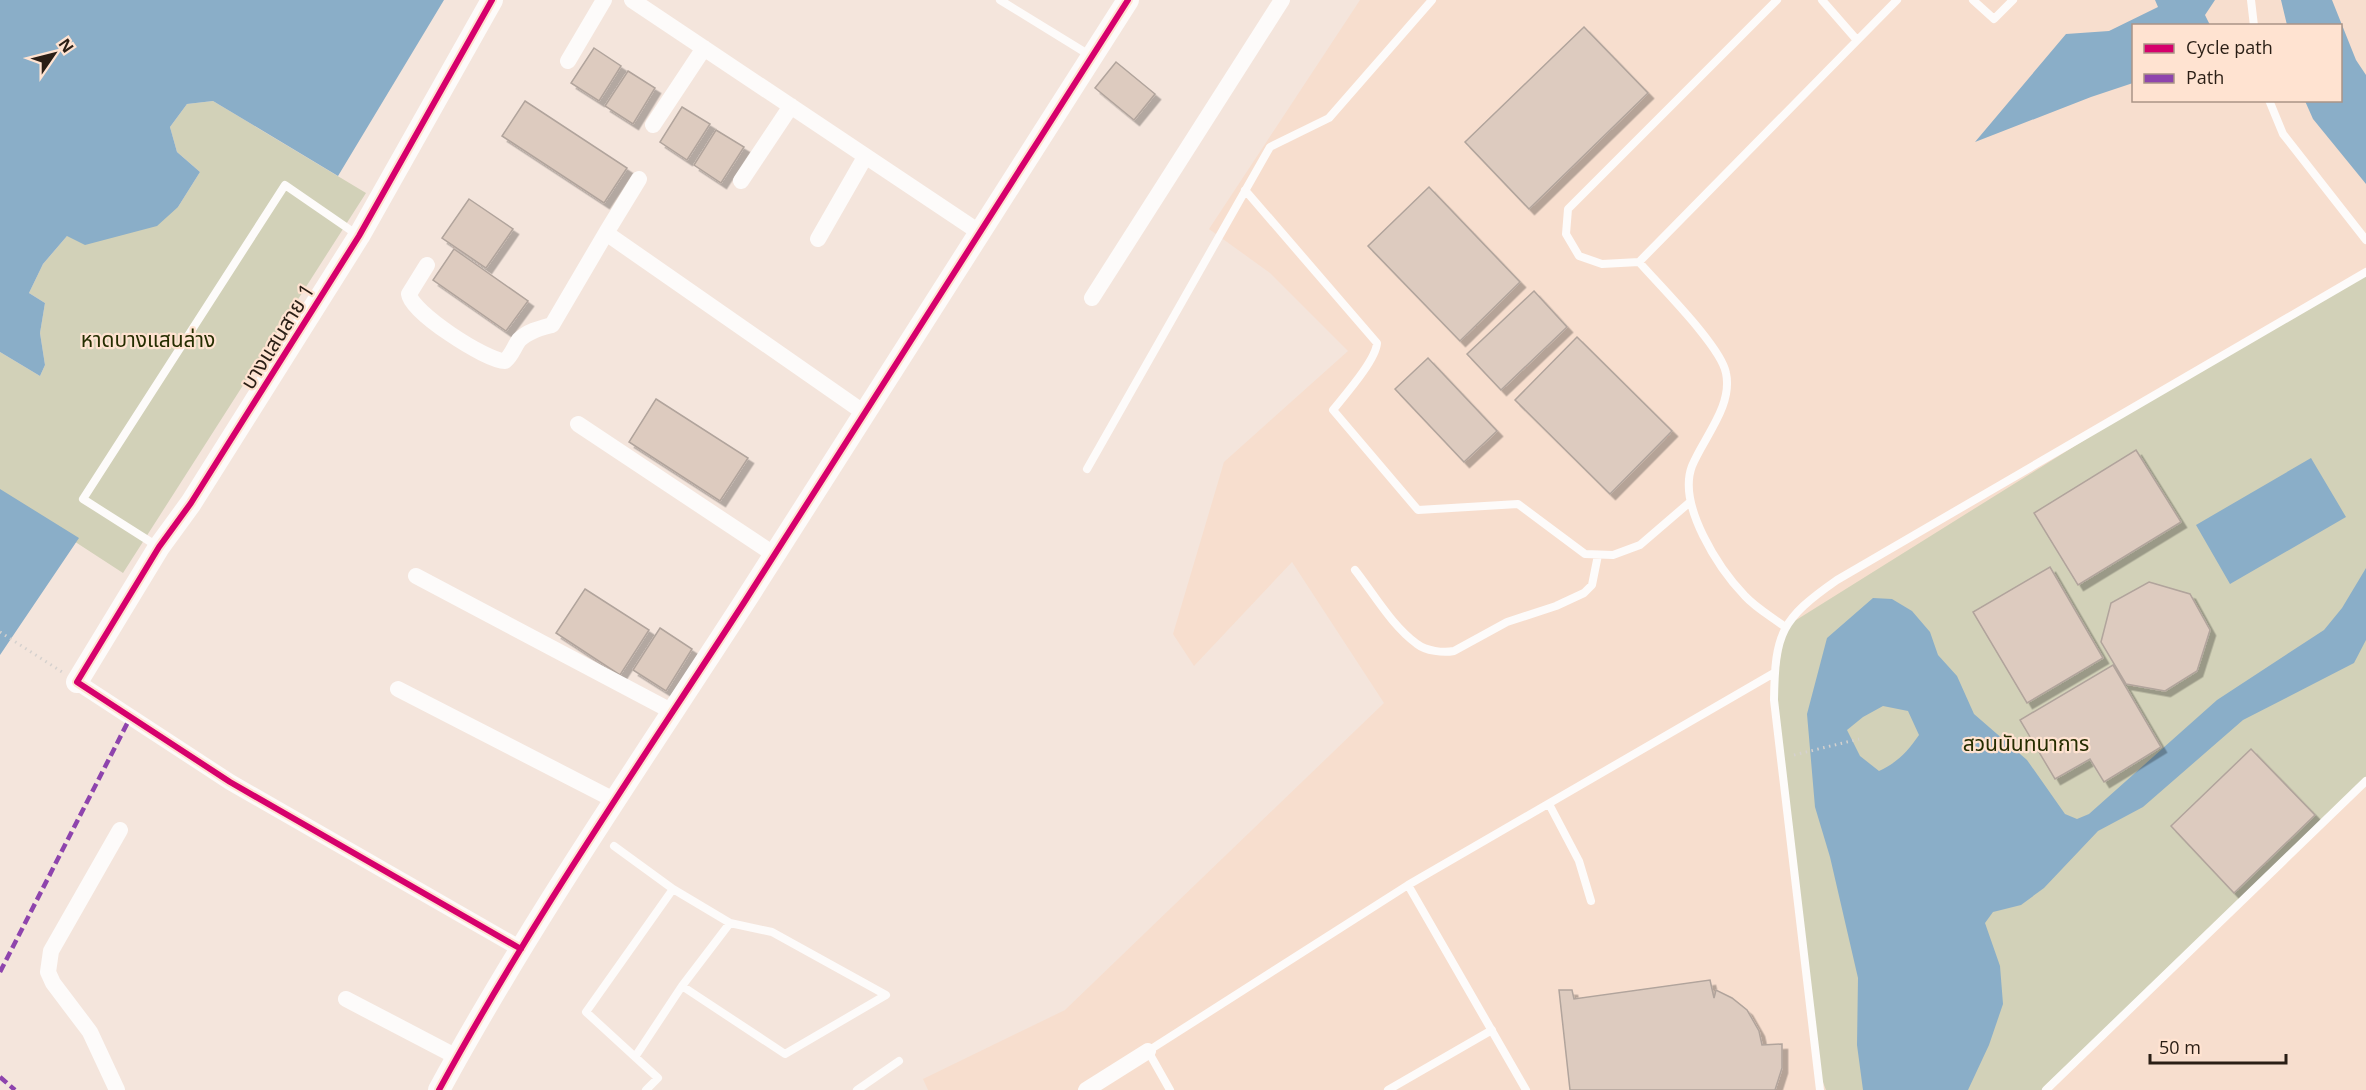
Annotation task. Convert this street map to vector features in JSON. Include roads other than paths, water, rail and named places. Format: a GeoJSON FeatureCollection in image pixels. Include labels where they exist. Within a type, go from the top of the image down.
{"type":"FeatureCollection","features":[{"type":"Feature","properties":{"kind":"street","name":"บางแสนสาย 1"},"geometry":{"type":"LineString","coordinates":[[77,682],[159,548],[191,503],[359,236],[492,0]]}},
{"type":"Feature","properties":{"kind":"street"},"geometry":{"type":"LineString","coordinates":[[568,61],[604,0]]}},
{"type":"Feature","properties":{"kind":"street"},"geometry":{"type":"LineString","coordinates":[[632,0],[979,232]]}},
{"type":"Feature","properties":{"kind":"street"},"geometry":{"type":"LineString","coordinates":[[1092,298],[1282,0]]}},
{"type":"Feature","properties":{"kind":"street"},"geometry":{"type":"LineString","coordinates":[[440,1090],[521,949],[866,414],[1125,1]]}},
{"type":"Feature","properties":{"kind":"street"},"geometry":{"type":"LineString","coordinates":[[654,124],[704,48]]}},
{"type":"Feature","properties":{"kind":"street"},"geometry":{"type":"LineString","coordinates":[[741,181],[791,106]]}},
{"type":"Feature","properties":{"kind":"street"},"geometry":{"type":"LineString","coordinates":[[818,239],[865,157]]}},
{"type":"Feature","properties":{"kind":"street"},"geometry":{"type":"LineString","coordinates":[[427,264],[409,294],[413,303],[451,334],[476,350],[499,361],[505,361],[510,357],[519,340],[530,332],[552,325],[639,179]]}},
{"type":"Feature","properties":{"kind":"street"},"geometry":{"type":"LineString","coordinates":[[606,233],[866,414]]}},
{"type":"Feature","properties":{"kind":"street"},"geometry":{"type":"LineString","coordinates":[[578,424],[775,555]]}},
{"type":"Feature","properties":{"kind":"street"},"geometry":{"type":"LineString","coordinates":[[416,576],[673,712]]}},
{"type":"Feature","properties":{"kind":"street"},"geometry":{"type":"LineString","coordinates":[[77,682],[230,782],[521,949]]}},
{"type":"Feature","properties":{"kind":"street"},"geometry":{"type":"LineString","coordinates":[[398,689],[616,801]]}},
{"type":"Feature","properties":{"kind":"street"},"geometry":{"type":"LineString","coordinates":[[117,1090],[90,1032],[53,983],[48,972],[51,951],[120,830]]}},
{"type":"Feature","properties":{"kind":"street"},"geometry":{"type":"LineString","coordinates":[[346,999],[457,1057]]}},
{"type":"Feature","properties":{"kind":"street"},"geometry":{"type":"LineString","coordinates":[[1086,1090],[1148,1051]]}},
{"type":"Feature","properties":{"kind":"lane"},"geometry":{"type":"LineString","coordinates":[[1000,0],[1092,57]]}},
{"type":"Feature","properties":{"kind":"lane"},"geometry":{"type":"LineString","coordinates":[[1087,469],[1270,147],[1329,118],[1432,0]]}},
{"type":"Feature","properties":{"kind":"lane"},"geometry":{"type":"LineString","coordinates":[[1777,0],[1568,209],[1566,234],[1579,256],[1602,264],[1639,262],[1856,39],[1897,0]]}},
{"type":"Feature","properties":{"kind":"lane"},"geometry":{"type":"LineString","coordinates":[[1822,0],[1856,39]]}},
{"type":"Feature","properties":{"kind":"lane"},"geometry":{"type":"LineString","coordinates":[[1972,0],[1994,19],[2013,0]]}},
{"type":"Feature","properties":{"kind":"lane"},"geometry":{"type":"LineString","coordinates":[[2251,0],[2254,24]]}},
{"type":"Feature","properties":{"kind":"lane"},"geometry":{"type":"LineString","coordinates":[[2271,102],[2283,134],[2366,240]]}},
{"type":"Feature","properties":{"kind":"lane"},"geometry":{"type":"LineString","coordinates":[[159,548],[82,499],[285,185],[359,236]]}},
{"type":"Feature","properties":{"kind":"lane"},"geometry":{"type":"LineString","coordinates":[[1245,190],[1377,343],[1367,364],[1333,410],[1418,510],[1518,504],[1585,554],[1613,555],[1640,545],[1690,502]]}},
{"type":"Feature","properties":{"kind":"lane"},"geometry":{"type":"LineString","coordinates":[[1639,262],[1713,347],[1726,373],[1725,402],[1691,468],[1690,502],[1710,552],[1746,597],[1785,627]]}},
{"type":"Feature","properties":{"kind":"lane"},"geometry":{"type":"LineString","coordinates":[[1820,1090],[1774,700],[1775,659],[1785,627],[1806,601],[1837,580],[2366,272]]}},
{"type":"Feature","properties":{"kind":"lane"},"geometry":{"type":"LineString","coordinates":[[1355,570],[1401,629],[1418,646],[1444,653],[1454,651],[1507,622],[1556,606],[1584,593],[1592,585],[1598,555]]}},
{"type":"Feature","properties":{"kind":"lane"},"geometry":{"type":"LineString","coordinates":[[1170,1090],[1148,1051],[1408,885],[1774,673]]}},
{"type":"Feature","properties":{"kind":"lane"},"geometry":{"type":"LineString","coordinates":[[2046,1090],[2366,782]]}},
{"type":"Feature","properties":{"kind":"lane"},"geometry":{"type":"LineString","coordinates":[[1549,804],[1579,861],[1591,901]]}},
{"type":"Feature","properties":{"kind":"lane"},"geometry":{"type":"LineString","coordinates":[[614,846],[673,889],[730,923],[772,932],[886,995],[785,1054],[682,986]]}},
{"type":"Feature","properties":{"kind":"lane"},"geometry":{"type":"LineString","coordinates":[[1408,885],[1526,1090]]}},
{"type":"Feature","properties":{"kind":"lane"},"geometry":{"type":"LineString","coordinates":[[646,1090],[658,1078],[586,1012],[673,889]]}},
{"type":"Feature","properties":{"kind":"lane"},"geometry":{"type":"LineString","coordinates":[[635,1057],[682,986],[730,923]]}},
{"type":"Feature","properties":{"kind":"lane"},"geometry":{"type":"LineString","coordinates":[[1388,1090],[1492,1030]]}},
{"type":"Feature","properties":{"kind":"lane"},"geometry":{"type":"LineString","coordinates":[[857,1090],[899,1061]]}},
{"type":"Feature","properties":{"kind":"water"},"geometry":{"type":"Polygon","coordinates":[[[0,0],[444,0],[338,176],[213,101],[187,104],[170,127],[177,152],[200,172],[178,207],[157,226],[85,245],[67,236],[43,264],[29,293],[45,303],[40,333],[45,365],[40,376],[0,352],[0,0]]]}},
{"type":"Feature","properties":{"kind":"water"},"geometry":{"type":"Polygon","coordinates":[[[2155,0],[2215,0],[2205,15],[2210,24],[2132,24],[2132,83],[1975,142],[2066,34],[2109,31],[2158,7],[2155,0]]]}},
{"type":"Feature","properties":{"kind":"water"},"geometry":{"type":"Polygon","coordinates":[[[2281,0],[2332,0],[2342,24],[2287,24],[2281,0]]]}},
{"type":"Feature","properties":{"kind":"water"},"geometry":{"type":"Polygon","coordinates":[[[2342,25],[2356,60],[2366,75],[2366,184],[2313,119],[2305,102],[2342,102],[2342,25]]]}},
{"type":"Feature","properties":{"kind":"water"},"geometry":{"type":"Polygon","coordinates":[[[2311,458],[2346,517],[2230,584],[2196,525],[2311,458]]]}},
{"type":"Feature","properties":{"kind":"water"},"geometry":{"type":"Polygon","coordinates":[[[0,489],[79,538],[0,655],[0,489]]]}},
{"type":"Feature","properties":{"kind":"water"},"geometry":{"type":"Polygon","coordinates":[[[2366,568],[2366,640],[2354,663],[2243,720],[2143,807],[2098,831],[2044,888],[2021,905],[1993,912],[1985,923],[2000,966],[2003,1004],[1989,1045],[1968,1090],[1863,1090],[1857,1045],[1858,978],[1830,857],[1815,807],[1807,714],[1827,638],[1873,598],[1892,599],[1912,611],[1930,632],[1938,655],[1957,676],[1974,714],[2027,760],[2065,814],[2077,819],[2089,814],[2217,700],[2324,630],[2342,608],[2366,568]],[[1883,706],[1863,717],[1847,730],[1860,756],[1879,771],[1902,756],[1919,735],[1908,711],[1883,706]]]}},
{"type":"Feature","properties":{"kind":"park label","name":"หาดบางแสนล่าง"},"geometry":{"type":"Point","coordinates":[148,339]}},
{"type":"Feature","properties":{"kind":"park label","name":"สวนนันทนาการ"},"geometry":{"type":"Point","coordinates":[2026,743]}}]}
